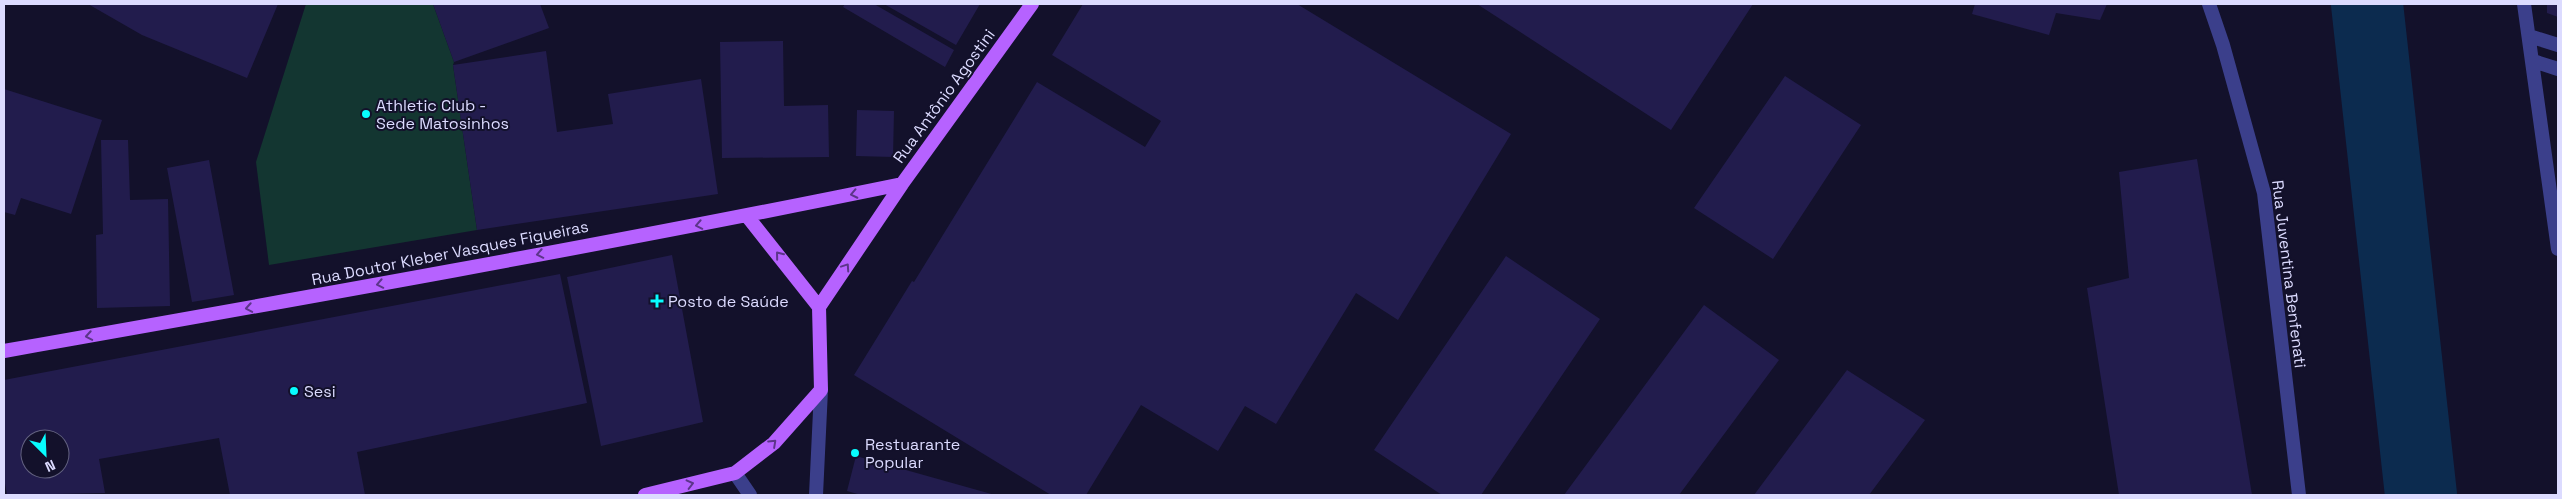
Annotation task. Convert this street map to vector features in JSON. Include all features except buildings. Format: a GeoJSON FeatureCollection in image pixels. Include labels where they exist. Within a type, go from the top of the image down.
{"type":"FeatureCollection","features":[{"type":"Feature","properties":{"kind":"main road","name":"Rua Antônio Agostini"},"geometry":{"type":"LineString","coordinates":[[819,307],[902,184],[1032,4]]}},
{"type":"Feature","properties":{"kind":"main road","name":"Rua Doutor Kleber Vasques Figueiras"},"geometry":{"type":"LineString","coordinates":[[4,351],[297,300],[747,216],[902,184]]}},
{"type":"Feature","properties":{"kind":"main road"},"geometry":{"type":"LineString","coordinates":[[645,495],[735,473],[774,443],[821,390],[819,307],[747,216]]}},
{"type":"Feature","properties":{"kind":"street","name":"Rua Juventina Benfenati"},"geometry":{"type":"LineString","coordinates":[[2209,4],[2223,46],[2264,193],[2298,495]]}},
{"type":"Feature","properties":{"kind":"street"},"geometry":{"type":"LineString","coordinates":[[2524,4],[2558,248]]}},
{"type":"Feature","properties":{"kind":"street"},"geometry":{"type":"LineString","coordinates":[[2529,36],[2558,45]]}},
{"type":"Feature","properties":{"kind":"street"},"geometry":{"type":"LineString","coordinates":[[2533,62],[2558,70]]}},
{"type":"Feature","properties":{"kind":"street"},"geometry":{"type":"LineString","coordinates":[[816,495],[821,390]]}},
{"type":"Feature","properties":{"kind":"street"},"geometry":{"type":"LineString","coordinates":[[735,473],[750,495]]}},
{"type":"Feature","properties":{"kind":"green space","name":"Athletic Club - Sede Matosinhos"},"geometry":{"type":"Polygon","coordinates":[[[306,4],[433,4],[454,62],[477,230],[269,265],[256,162],[306,4]]]}},
{"type":"Feature","properties":{"kind":"waterway"},"geometry":{"type":"LineString","coordinates":[[2367,4],[2421,495]]}},
{"type":"Feature","properties":{"kind":"place","name":"Athletic Club - Sede Matosinhos"},"geometry":{"type":"Point","coordinates":[366,114]}},
{"type":"Feature","properties":{"kind":"place","name":"Posto de Saúde"},"geometry":{"type":"Point","coordinates":[657,301]}},
{"type":"Feature","properties":{"kind":"place","name":"Sesi"},"geometry":{"type":"Point","coordinates":[294,391]}},
{"type":"Feature","properties":{"kind":"place","name":"Restuarante Popular"},"geometry":{"type":"Point","coordinates":[855,453]}}]}
